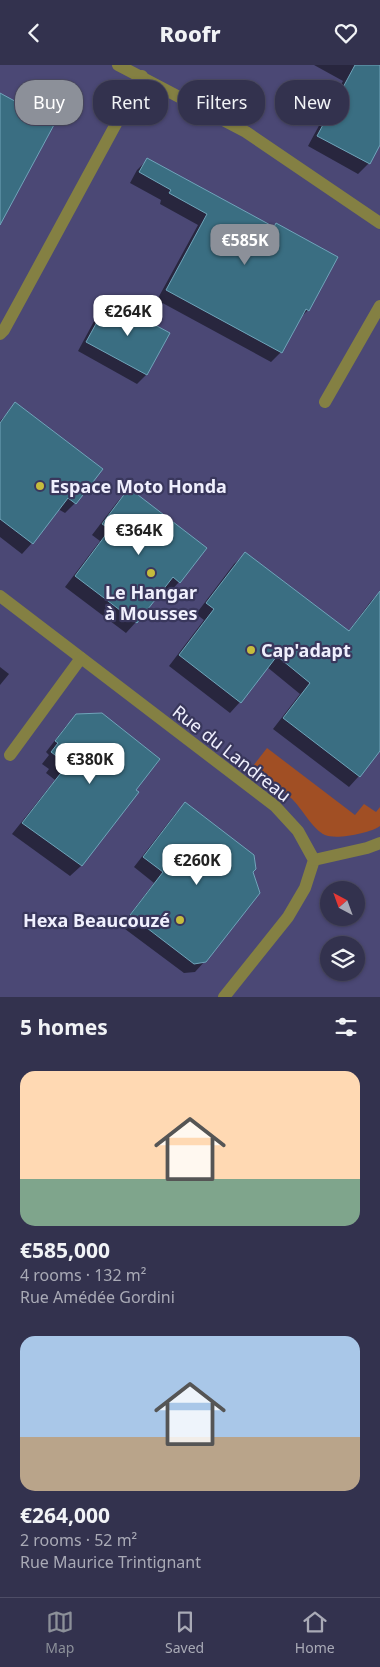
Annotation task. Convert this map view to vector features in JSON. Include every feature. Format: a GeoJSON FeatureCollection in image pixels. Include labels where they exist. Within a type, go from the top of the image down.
{"type":"FeatureCollection","features":[{"type":"Feature","properties":{"kind":"street"},"geometry":{"type":"LineString","coordinates":[[118,65],[246,132],[380,223]]}},
{"type":"Feature","properties":{"kind":"street"},"geometry":{"type":"LineString","coordinates":[[0,334],[142,76]]}},
{"type":"Feature","properties":{"kind":"street"},"geometry":{"type":"LineString","coordinates":[[325,402],[380,306]]}},
{"type":"Feature","properties":{"kind":"street","name":"Rue du Landreau"},"geometry":{"type":"LineString","coordinates":[[0,596],[275,806],[298,831],[314,860]]}},
{"type":"Feature","properties":{"kind":"street"},"geometry":{"type":"LineString","coordinates":[[10,755],[81,658]]}},
{"type":"Feature","properties":{"kind":"street"},"geometry":{"type":"LineString","coordinates":[[224,997],[288,917],[305,887],[314,860],[367,848],[380,843]]}},
{"type":"Feature","properties":{"kind":"shaded area"},"geometry":{"type":"Polygon","coordinates":[[[0,65],[380,65],[380,997],[0,997],[0,65]]]}},
{"type":"Feature","properties":{"kind":"shaded area"},"geometry":{"type":"Polygon","coordinates":[[[267,748],[355,815],[364,804],[376,812],[380,807],[380,826],[369,831],[337,837],[320,832],[291,798],[253,766],[267,748]]]}},
{"type":"Feature","properties":{"kind":"building"},"geometry":{"type":"Polygon","coordinates":[[[355,65],[380,65],[380,145],[370,164],[317,136],[323,125],[349,125],[349,80],[347,80],[355,65]]]}},
{"type":"Feature","properties":{"kind":"building"},"geometry":{"type":"Polygon","coordinates":[[[0,93],[15,101],[15,125],[54,125],[0,225],[0,93]]]}},
{"type":"Feature","properties":{"kind":"building"},"geometry":{"type":"Polygon","coordinates":[[[147,158],[274,227],[276,223],[338,257],[309,311],[306,309],[282,353],[166,290],[207,214],[169,193],[171,190],[139,172],[147,158]]]}},
{"type":"Feature","properties":{"kind":"building"},"geometry":{"type":"Polygon","coordinates":[[[109,300],[170,333],[147,375],[86,342],[109,300]]]}},
{"type":"Feature","properties":{"kind":"building"},"geometry":{"type":"Polygon","coordinates":[[[15,402],[103,469],[76,504],[68,498],[33,544],[0,519],[0,423],[15,402]]]}},
{"type":"Feature","properties":{"kind":"building"},"geometry":{"type":"Polygon","coordinates":[[[129,488],[207,548],[180,583],[173,577],[137,623],[75,576],[110,529],[102,524],[129,488]]]}},
{"type":"Feature","properties":{"kind":"building"},"geometry":{"type":"Polygon","coordinates":[[[245,552],[349,631],[380,591],[380,751],[360,777],[283,718],[310,683],[277,656],[241,703],[179,655],[214,609],[206,603],[245,552]]]}},
{"type":"Feature","properties":{"kind":"building"},"geometry":{"type":"Polygon","coordinates":[[[102,713],[160,759],[136,790],[139,792],[82,866],[22,823],[64,769],[56,762],[59,758],[51,752],[58,743],[55,741],[76,714],[102,713]]]}},
{"type":"Feature","properties":{"kind":"building"},"geometry":{"type":"Polygon","coordinates":[[[185,802],[254,855],[256,869],[253,872],[260,893],[206,962],[194,964],[130,915],[163,872],[143,857],[185,802]]]}},
{"type":"Feature","properties":{"kind":"place","name":"Espace Moto Honda"},"geometry":{"type":"Point","coordinates":[40,486]}},
{"type":"Feature","properties":{"kind":"place","name":"Le Hangar à Mousses"},"geometry":{"type":"Point","coordinates":[151,573]}},
{"type":"Feature","properties":{"kind":"place","name":"Cap'adapt"},"geometry":{"type":"Point","coordinates":[251,650]}},
{"type":"Feature","properties":{"kind":"place","name":"Hexa Beaucouzé"},"geometry":{"type":"Point","coordinates":[180,920]}}]}
